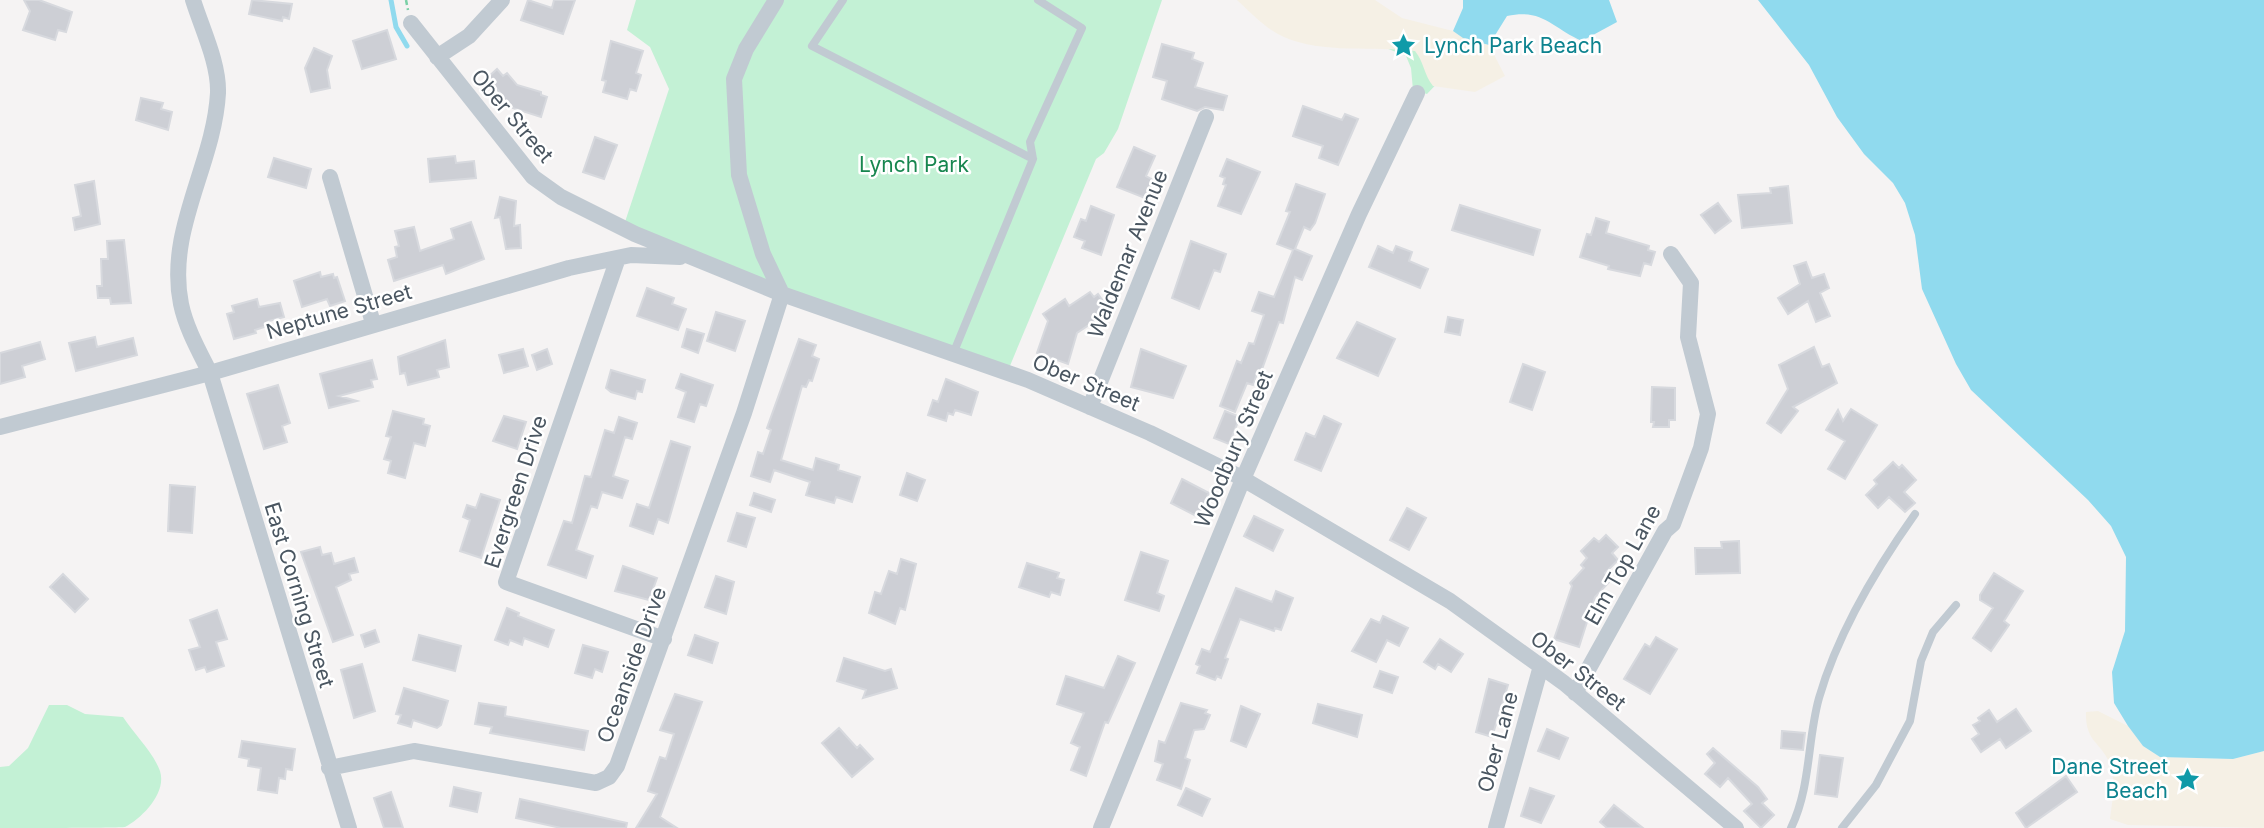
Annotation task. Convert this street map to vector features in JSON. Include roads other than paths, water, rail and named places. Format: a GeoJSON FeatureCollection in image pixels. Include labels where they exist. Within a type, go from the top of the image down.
{"type":"FeatureCollection","features":[{"type":"Feature","properties":{"kind":"street","name":"East Corning Street"},"geometry":{"type":"LineString","coordinates":[[193,0],[214,63],[218,92],[207,152],[187,214],[178,266],[180,302],[185,320],[210,373],[346,821]]}},
{"type":"Feature","properties":{"kind":"street"},"geometry":{"type":"LineString","coordinates":[[437,57],[469,36],[502,0]]}},
{"type":"Feature","properties":{"kind":"street"},"geometry":{"type":"LineString","coordinates":[[776,0],[746,50],[734,79],[739,175],[763,254],[782,294]]}},
{"type":"Feature","properties":{"kind":"street","name":"Ober Street"},"geometry":{"type":"LineString","coordinates":[[411,23],[533,177],[588,212],[782,294],[1028,380],[1243,479],[1403,571],[1541,666],[1736,828]]}},
{"type":"Feature","properties":{"kind":"street","name":"Woodbury Street"},"geometry":{"type":"LineString","coordinates":[[1101,828],[1243,479],[1359,214],[1417,93]]}},
{"type":"Feature","properties":{"kind":"street","name":"Waldemar Avenue"},"geometry":{"type":"LineString","coordinates":[[1090,407],[1206,117]]}},
{"type":"Feature","properties":{"kind":"street"},"geometry":{"type":"LineString","coordinates":[[330,177],[373,323]]}},
{"type":"Feature","properties":{"kind":"street","name":"Elm Top Lane"},"geometry":{"type":"LineString","coordinates":[[1575,693],[1665,531],[1673,524],[1708,414],[1688,337],[1692,283],[1671,254]]}},
{"type":"Feature","properties":{"kind":"street","name":"Neptune Street"},"geometry":{"type":"LineString","coordinates":[[0,427],[210,373],[373,323],[569,268],[631,255],[693,257]]}},
{"type":"Feature","properties":{"kind":"street","name":"Evergreen Drive"},"geometry":{"type":"LineString","coordinates":[[618,258],[506,582],[664,639]]}},
{"type":"Feature","properties":{"kind":"street","name":"Oceanside Drive"},"geometry":{"type":"LineString","coordinates":[[329,768],[414,751],[596,783],[609,777],[617,766],[664,639],[744,413],[782,294]]}},
{"type":"Feature","properties":{"kind":"street","name":"Ober Lane"},"geometry":{"type":"LineString","coordinates":[[1496,828],[1541,666]]}},
{"type":"Feature","properties":{"kind":"street"},"geometry":{"type":"LineString","coordinates":[[334,828],[346,821]]}},
{"type":"Feature","properties":{"kind":"lane"},"geometry":{"type":"LineString","coordinates":[[842,0],[812,46],[1033,159]]}},
{"type":"Feature","properties":{"kind":"lane"},"geometry":{"type":"LineString","coordinates":[[953,354],[1033,159],[1030,142],[1082,28],[1038,0]]}},
{"type":"Feature","properties":{"kind":"lane"},"geometry":{"type":"LineString","coordinates":[[1791,828],[1803,797],[1819,698],[1837,651],[1887,554],[1915,514]]}},
{"type":"Feature","properties":{"kind":"lane"},"geometry":{"type":"LineString","coordinates":[[1842,828],[1876,785],[1901,739],[1910,721],[1921,661],[1933,632],[1956,605]]}},
{"type":"Feature","properties":{"kind":"water"},"geometry":{"type":"Polygon","coordinates":[[[1463,0],[1609,0],[1617,22],[1582,41],[1539,17],[1519,14],[1507,16],[1489,45],[1463,38],[1453,31],[1463,8],[1463,0]]]}},
{"type":"Feature","properties":{"kind":"water"},"geometry":{"type":"Polygon","coordinates":[[[1758,0],[2264,0],[2264,751],[2233,759],[2160,757],[2143,746],[2128,726],[2114,703],[2112,672],[2125,631],[2126,557],[2111,526],[2088,500],[1971,390],[1956,364],[1922,289],[1915,235],[1905,203],[1893,183],[1864,154],[1837,117],[1809,65],[1758,0]]]}},
{"type":"Feature","properties":{"kind":"waterway"},"geometry":{"type":"LineString","coordinates":[[391,0],[396,27],[407,46]]}},
{"type":"Feature","properties":{"kind":"place","name":"Lynch Park Beach"},"geometry":{"type":"Point","coordinates":[1404,46]}},
{"type":"Feature","properties":{"kind":"place","name":"Dane Street Beach"},"geometry":{"type":"Point","coordinates":[2188,779]}},
{"type":"Feature","properties":{"kind":"park label","name":"Lynch Park"},"geometry":{"type":"Point","coordinates":[914,165]}}]}
